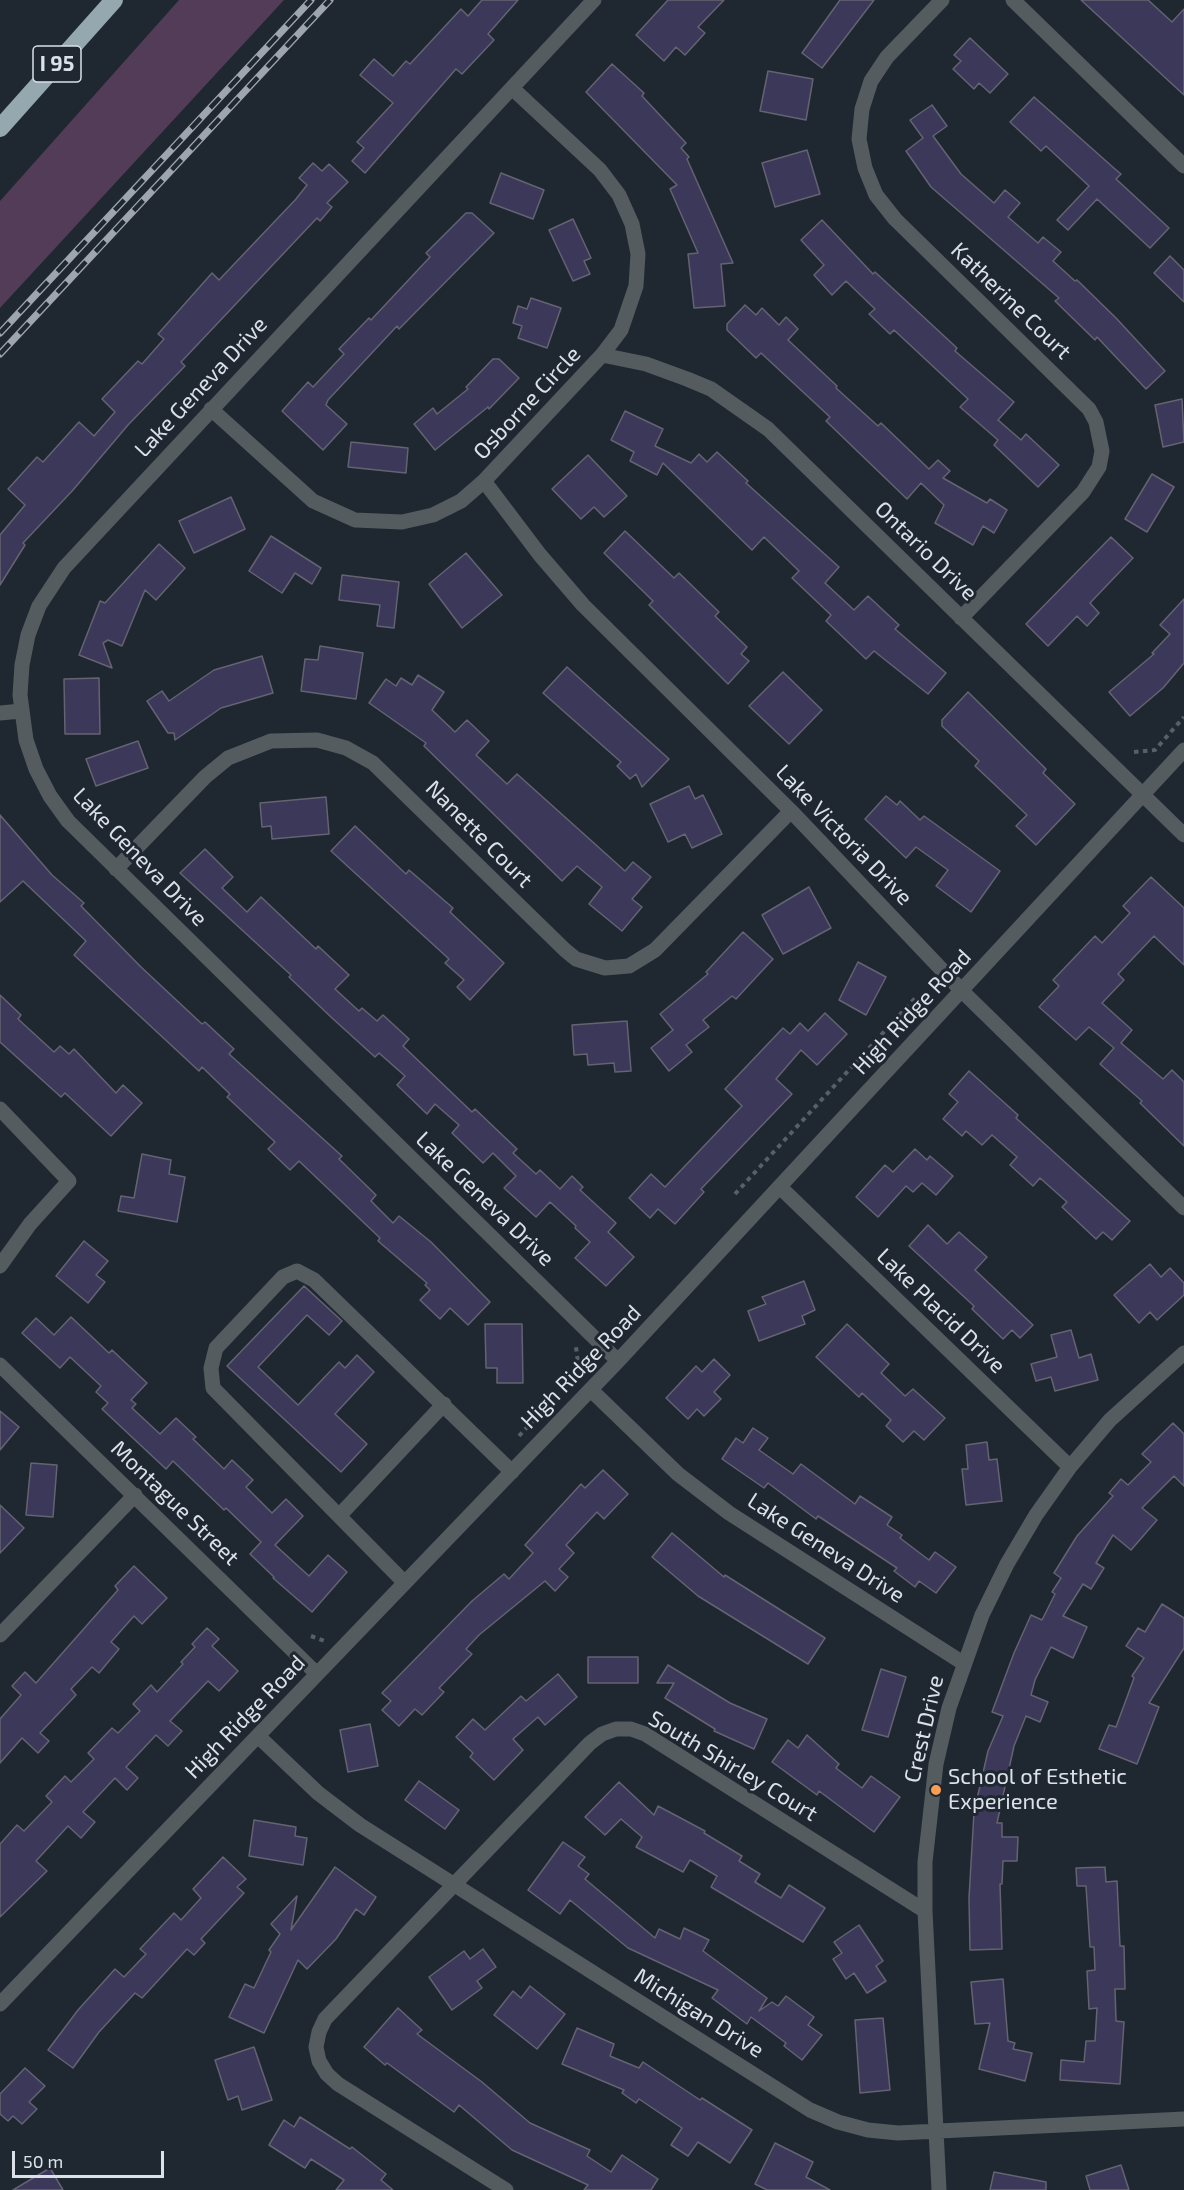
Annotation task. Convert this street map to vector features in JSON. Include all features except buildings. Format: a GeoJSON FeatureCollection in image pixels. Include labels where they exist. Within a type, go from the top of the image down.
{"type":"FeatureCollection","features":[{"type":"Feature","properties":{"kind":"highway","name":"I 95"},"geometry":{"type":"LineString","coordinates":[[0,128],[114,0]]}},
{"type":"Feature","properties":{"kind":"street","name":"Lake Geneva Drive"},"geometry":{"type":"LineString","coordinates":[[594,0],[64,568],[46,593],[28,635],[22,665],[21,711],[26,740],[36,769],[50,796],[68,821],[618,1361]]}},
{"type":"Feature","properties":{"kind":"street","name":"Katherine Court"},"geometry":{"type":"LineString","coordinates":[[942,0],[888,57],[871,81],[862,110],[860,139],[865,168],[876,195],[895,219],[1089,409],[1096,422],[1102,451],[1099,466],[1083,492],[961,618]]}},
{"type":"Feature","properties":{"kind":"street"},"geometry":{"type":"LineString","coordinates":[[1013,0],[1184,166]]}},
{"type":"Feature","properties":{"kind":"street","name":"Osborne Circle"},"geometry":{"type":"LineString","coordinates":[[211,409],[300,492],[326,509],[356,520],[392,523],[433,515],[460,501],[484,481],[602,355],[621,330],[636,286],[638,254],[632,224],[619,195],[600,170],[512,88]]}},
{"type":"Feature","properties":{"kind":"street","name":"Ontario Drive"},"geometry":{"type":"LineString","coordinates":[[602,355],[673,372],[711,389],[746,411],[768,429],[1184,835]]}},
{"type":"Feature","properties":{"kind":"street","name":"Lake Victoria Drive"},"geometry":{"type":"LineString","coordinates":[[484,481],[540,555],[583,605],[791,811],[962,992],[1184,1208]]}},
{"type":"Feature","properties":{"kind":"street"},"geometry":{"type":"LineString","coordinates":[[0,713],[21,711]]}},
{"type":"Feature","properties":{"kind":"street","name":"Nanette Court"},"geometry":{"type":"LineString","coordinates":[[116,868],[205,777],[228,758],[271,741],[301,738],[332,743],[360,755],[385,773],[565,950],[583,962],[605,968],[629,966],[655,950],[791,811]]}},
{"type":"Feature","properties":{"kind":"street","name":"High Ridge Road"},"geometry":{"type":"LineString","coordinates":[[0,2004],[591,1390],[781,1188],[1184,750]]}},
{"type":"Feature","properties":{"kind":"street"},"geometry":{"type":"LineString","coordinates":[[0,1109],[69,1181],[30,1224],[0,1266]]}},
{"type":"Feature","properties":{"kind":"street","name":"Lake Placid Drive"},"geometry":{"type":"LineString","coordinates":[[781,1188],[1070,1467]]}},
{"type":"Feature","properties":{"kind":"street"},"geometry":{"type":"LineString","coordinates":[[405,1584],[213,1388],[211,1368],[216,1348],[283,1277],[297,1271],[314,1280],[512,1472]]}},
{"type":"Feature","properties":{"kind":"street","name":"Crest Drive"},"geometry":{"type":"LineString","coordinates":[[939,2190],[925,1911],[928,1820],[936,1764],[963,1663],[1007,1564],[1036,1515],[1070,1467],[1110,1420],[1184,1353]]}},
{"type":"Feature","properties":{"kind":"street","name":"Montague Street"},"geometry":{"type":"LineString","coordinates":[[0,1365],[317,1674]]}},
{"type":"Feature","properties":{"kind":"street","name":"Lake Geneva Drive"},"geometry":{"type":"LineString","coordinates":[[591,1390],[678,1474],[729,1513],[963,1663]]}},
{"type":"Feature","properties":{"kind":"street"},"geometry":{"type":"LineString","coordinates":[[339,1516],[444,1404]]}},
{"type":"Feature","properties":{"kind":"street"},"geometry":{"type":"LineString","coordinates":[[0,1635],[135,1495]]}},
{"type":"Feature","properties":{"kind":"street","name":"South Shirley Court"},"geometry":{"type":"LineString","coordinates":[[506,2190],[338,2084],[327,2074],[319,2061],[316,2047],[318,2032],[325,2019],[590,1743],[602,1734],[616,1729],[631,1729],[645,1734],[925,1911]]}},
{"type":"Feature","properties":{"kind":"street","name":"Michigan Drive"},"geometry":{"type":"LineString","coordinates":[[258,1736],[318,1793],[360,1825],[810,2110],[838,2122],[868,2130],[898,2133],[1184,2119]]}},
{"type":"Feature","properties":{"kind":"path"},"geometry":{"type":"LineString","coordinates":[[1134,752],[1155,750],[1184,717]]}},
{"type":"Feature","properties":{"kind":"path"},"geometry":{"type":"LineString","coordinates":[[735,1194],[916,997]]}},
{"type":"Feature","properties":{"kind":"shaded area"},"geometry":{"type":"Polygon","coordinates":[[[179,0],[284,0],[0,308],[0,201],[179,0]]]}},
{"type":"Feature","properties":{"kind":"railway"},"geometry":{"type":"LineString","coordinates":[[0,333],[311,0]]}},
{"type":"Feature","properties":{"kind":"railway"},"geometry":{"type":"LineString","coordinates":[[0,354],[330,0]]}},
{"type":"Feature","properties":{"kind":"place","name":"School of Esthetic Experience"},"geometry":{"type":"Point","coordinates":[936,1790]}}]}
